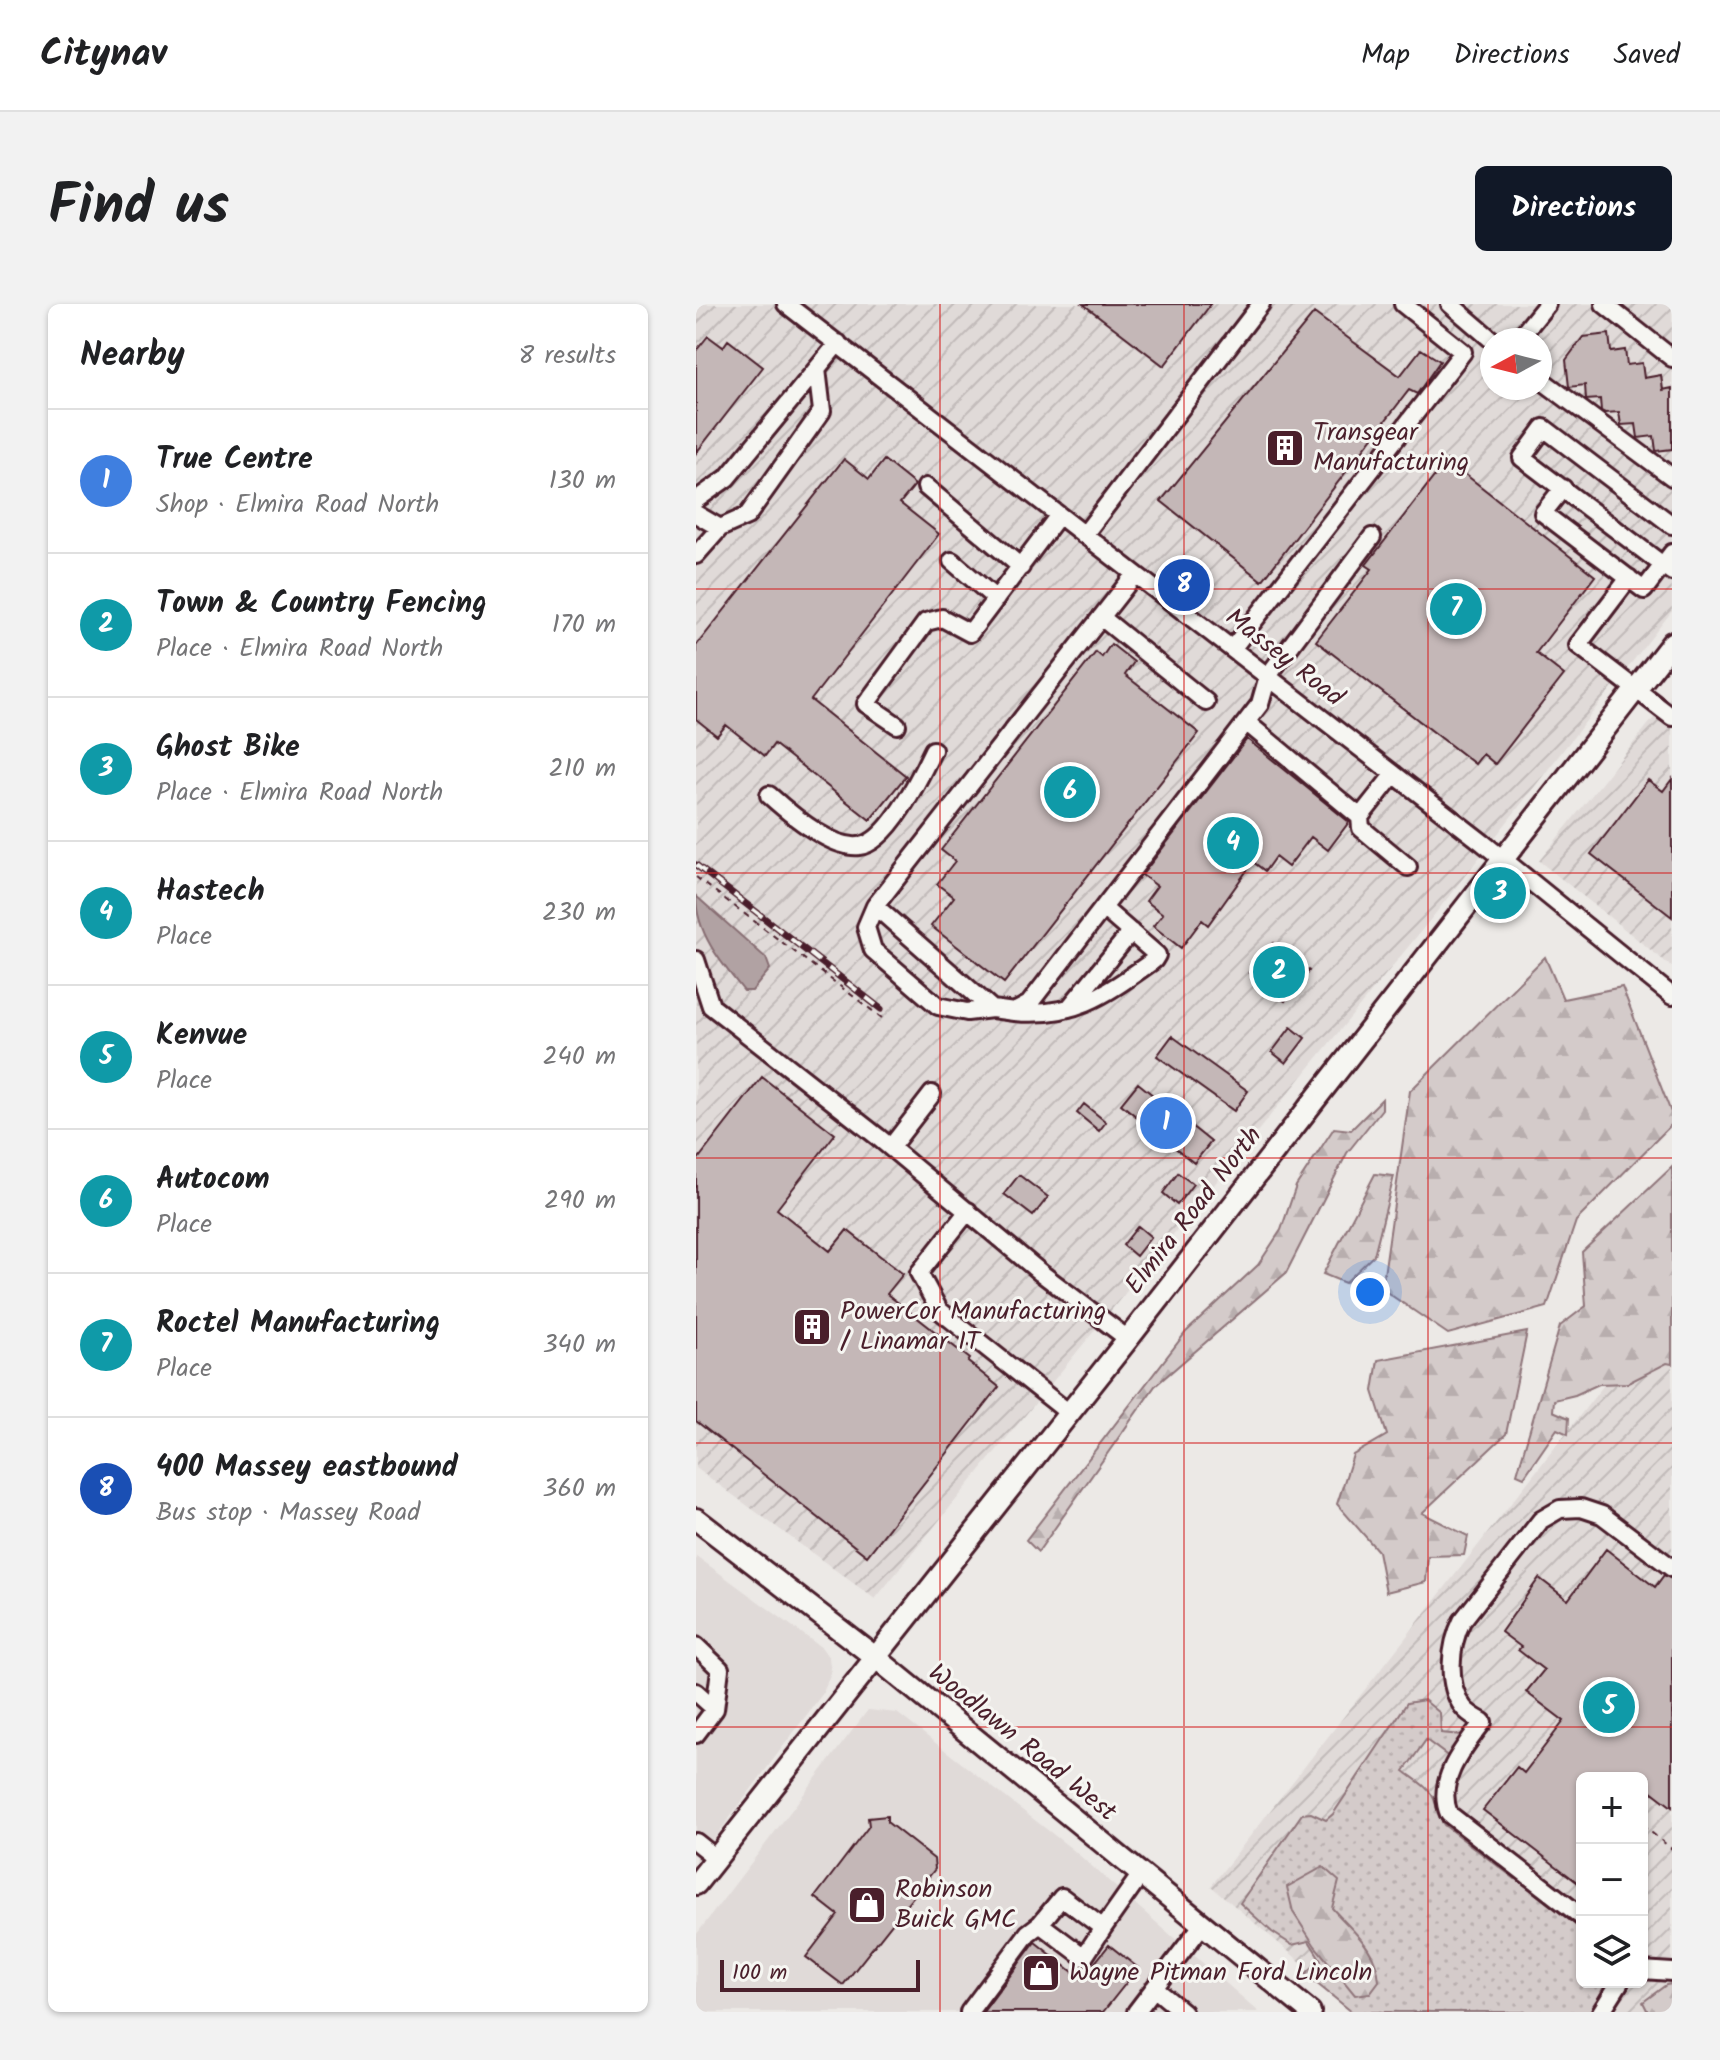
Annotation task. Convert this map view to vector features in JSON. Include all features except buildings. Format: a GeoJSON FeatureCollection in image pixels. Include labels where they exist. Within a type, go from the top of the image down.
{"type":"FeatureCollection","features":[{"type":"Feature","properties":{"kind":"main road","name":"Elmira Road North"},"geometry":{"type":"LineString","coordinates":[[696,1884],[1128,1339],[1672,643]]}},
{"type":"Feature","properties":{"kind":"main road","name":"Woodlawn Road West"},"geometry":{"type":"LineString","coordinates":[[696,1519],[875,1657],[1310,2012]]}},
{"type":"Feature","properties":{"kind":"street","name":"Massey Road"},"geometry":{"type":"LineString","coordinates":[[786,304],[1503,859],[1672,996]]}},
{"type":"Feature","properties":{"kind":"street"},"geometry":{"type":"LineString","coordinates":[[1084,535],[1261,304]]}},
{"type":"Feature","properties":{"kind":"street"},"geometry":{"type":"LineString","coordinates":[[1232,649],[1463,352],[1403,304]]}},
{"type":"Feature","properties":{"kind":"street"},"geometry":{"type":"LineString","coordinates":[[1450,304],[1480,330]]}},
{"type":"Feature","properties":{"kind":"street"},"geometry":{"type":"LineString","coordinates":[[1528,328],[1547,304]]}},
{"type":"Feature","properties":{"kind":"street"},"geometry":{"type":"LineString","coordinates":[[1604,304],[1672,358]]}},
{"type":"Feature","properties":{"kind":"street"},"geometry":{"type":"LineString","coordinates":[[696,500],[727,478],[838,343]]}},
{"type":"Feature","properties":{"kind":"street"},"geometry":{"type":"LineString","coordinates":[[696,555],[720,528],[747,516],[822,411],[817,369]]}},
{"type":"Feature","properties":{"kind":"street"},"geometry":{"type":"LineString","coordinates":[[1552,388],[1672,477]]}},
{"type":"Feature","properties":{"kind":"street"},"geometry":{"type":"LineString","coordinates":[[1563,488],[1543,513],[1644,590],[1669,563],[1522,458],[1544,428],[1672,525]]}},
{"type":"Feature","properties":{"kind":"street"},"geometry":{"type":"LineString","coordinates":[[926,487],[1021,567]]}},
{"type":"Feature","properties":{"kind":"street"},"geometry":{"type":"LineString","coordinates":[[696,514],[720,528]]}},
{"type":"Feature","properties":{"kind":"street"},"geometry":{"type":"LineString","coordinates":[[897,725],[866,704],[926,622],[942,618],[970,633],[1059,515]]}},
{"type":"Feature","properties":{"kind":"street"},"geometry":{"type":"LineString","coordinates":[[1014,1012],[1029,1004],[1260,704],[1268,676],[1372,537]]}},
{"type":"Feature","properties":{"kind":"street"},"geometry":{"type":"LineString","coordinates":[[952,561],[996,599]]}},
{"type":"Feature","properties":{"kind":"street"},"geometry":{"type":"LineString","coordinates":[[1103,908],[1157,955],[1154,960],[1079,1007],[1038,1014],[992,1009],[967,1012],[938,1006],[873,950],[866,927],[875,906],[1135,574]]}},
{"type":"Feature","properties":{"kind":"street"},"geometry":{"type":"LineString","coordinates":[[1629,578],[1578,645],[1672,717]]}},
{"type":"Feature","properties":{"kind":"street"},"geometry":{"type":"LineString","coordinates":[[1101,617],[1206,702]]}},
{"type":"Feature","properties":{"kind":"street"},"geometry":{"type":"LineString","coordinates":[[1246,722],[1360,817]]}},
{"type":"Feature","properties":{"kind":"street"},"geometry":{"type":"LineString","coordinates":[[769,795],[794,818],[841,843],[861,846],[880,836],[917,784],[933,750]]}},
{"type":"Feature","properties":{"kind":"street"},"geometry":{"type":"LineString","coordinates":[[1394,774],[1360,817],[1361,828],[1408,867]]}},
{"type":"Feature","properties":{"kind":"street"},"geometry":{"type":"LineString","coordinates":[[875,906],[992,1009]]}},
{"type":"Feature","properties":{"kind":"street"},"geometry":{"type":"LineString","coordinates":[[1068,1009],[1131,932]]}},
{"type":"Feature","properties":{"kind":"street"},"geometry":{"type":"LineString","coordinates":[[696,960],[711,1006],[891,1147],[1041,1273],[1128,1339]]}},
{"type":"Feature","properties":{"kind":"street"},"geometry":{"type":"LineString","coordinates":[[891,1147],[932,1094]]}},
{"type":"Feature","properties":{"kind":"street"},"geometry":{"type":"LineString","coordinates":[[968,1211],[919,1273],[939,1310],[1069,1413]]}},
{"type":"Feature","properties":{"kind":"street"},"geometry":{"type":"LineString","coordinates":[[1581,1916],[1449,1814],[1445,1802],[1452,1763],[1483,1722],[1464,1709],[1457,1695],[1453,1663],[1456,1633],[1462,1621],[1541,1520],[1560,1509],[1581,1508],[1602,1515],[1672,1568]]}},
{"type":"Feature","properties":{"kind":"street"},"geometry":{"type":"LineString","coordinates":[[696,1646],[720,1669],[715,1709],[696,1734]]}},
{"type":"Feature","properties":{"kind":"street"},"geometry":{"type":"LineString","coordinates":[[696,1692],[715,1709]]}},
{"type":"Feature","properties":{"kind":"street"},"geometry":{"type":"LineString","coordinates":[[696,1842],[716,1858]]}},
{"type":"Feature","properties":{"kind":"street"},"geometry":{"type":"LineString","coordinates":[[1040,1924],[1084,1957],[1141,1874]]}},
{"type":"Feature","properties":{"kind":"street"},"geometry":{"type":"LineString","coordinates":[[969,2012],[1028,1933],[1040,1924],[1062,1897],[1103,1928]]}},
{"type":"Feature","properties":{"kind":"street"},"geometry":{"type":"LineString","coordinates":[[1136,2012],[1203,1924]]}},
{"type":"Feature","properties":{"kind":"street"},"geometry":{"type":"LineString","coordinates":[[1648,1970],[1672,1972]]}},
{"type":"Feature","properties":{"kind":"street"},"geometry":{"type":"LineString","coordinates":[[1154,1988],[1183,2012]]}},
{"type":"Feature","properties":{"kind":"street"},"geometry":{"type":"LineString","coordinates":[[1601,2012],[1616,1988]]}},
{"type":"Feature","properties":{"kind":"path"},"geometry":{"type":"LineString","coordinates":[[696,877],[882,1018]]}},
{"type":"Feature","properties":{"kind":"path"},"geometry":{"type":"LineString","coordinates":[[1648,1830],[1672,1849]]}},
{"type":"Feature","properties":{"kind":"shaded area"},"geometry":{"type":"Polygon","coordinates":[[[696,304],[1672,304],[1672,611],[1435,914],[875,1599],[696,1468],[696,304]]]}},
{"type":"Feature","properties":{"kind":"shaded area"},"geometry":{"type":"Polygon","coordinates":[[[1672,695],[1672,967],[1539,861],[1672,695]]]}},
{"type":"Feature","properties":{"kind":"shaded area"},"geometry":{"type":"Polygon","coordinates":[[[696,896],[766,958],[770,969],[752,991],[744,991],[711,947],[700,923],[696,896]]]}},
{"type":"Feature","properties":{"kind":"shaded area"},"geometry":{"type":"Polygon","coordinates":[[[1672,1298],[1672,2012],[1360,2012],[1211,1886],[1672,1298]]]}},
{"type":"Feature","properties":{"kind":"shaded area"},"geometry":{"type":"Polygon","coordinates":[[[696,1556],[822,1648],[829,1658],[831,1672],[823,1693],[696,1863],[696,1556]]]}},
{"type":"Feature","properties":{"kind":"shaded area"},"geometry":{"type":"Polygon","coordinates":[[[868,1710],[897,1713],[1072,1849],[1259,2012],[696,2012],[696,1935],[868,1710]]]}},
{"type":"Feature","properties":{"kind":"green space"},"geometry":{"type":"Polygon","coordinates":[[[1545,957],[1563,999],[1622,987],[1672,1115],[1672,1124],[1576,1221],[1547,1307],[1448,1334],[1382,1289],[1410,1091],[1545,957]]]}},
{"type":"Feature","properties":{"kind":"green space"},"geometry":{"type":"Polygon","coordinates":[[[1382,1099],[1382,1109],[1347,1153],[1286,1273],[1155,1386],[1038,1552],[1026,1540],[1186,1332],[1258,1265],[1281,1230],[1296,1186],[1334,1128],[1351,1130],[1382,1099]]]}},
{"type":"Feature","properties":{"kind":"green space"},"geometry":{"type":"Polygon","coordinates":[[[1672,1167],[1672,1364],[1667,1363],[1628,1383],[1599,1384],[1554,1400],[1553,1411],[1569,1418],[1568,1434],[1557,1429],[1524,1477],[1517,1474],[1560,1326],[1586,1306],[1582,1252],[1672,1167]]]}},
{"type":"Feature","properties":{"kind":"green space"},"geometry":{"type":"Polygon","coordinates":[[[1375,1174],[1394,1176],[1374,1255],[1345,1283],[1323,1274],[1375,1174]]]}},
{"type":"Feature","properties":{"kind":"green space"},"geometry":{"type":"Polygon","coordinates":[[[1527,1332],[1506,1434],[1422,1513],[1468,1536],[1464,1555],[1428,1556],[1426,1582],[1386,1592],[1378,1551],[1337,1504],[1353,1455],[1387,1435],[1373,1391],[1378,1360],[1527,1332]]]}},
{"type":"Feature","properties":{"kind":"green space"},"geometry":{"type":"Polygon","coordinates":[[[1424,1700],[1440,1713],[1441,1733],[1462,1735],[1462,1739],[1449,1757],[1426,1740],[1404,1771],[1432,1795],[1444,1825],[1515,1879],[1518,1876],[1525,1881],[1523,1884],[1576,1925],[1576,1988],[1603,1988],[1592,2012],[1352,2012],[1305,1974],[1321,1960],[1309,1941],[1292,1945],[1272,1932],[1240,1903],[1302,1814],[1311,1813],[1326,1820],[1333,1814],[1407,1703],[1424,1700]]]}},
{"type":"Feature","properties":{"kind":"green space"},"geometry":{"type":"Polygon","coordinates":[[[1323,1867],[1339,1881],[1332,1908],[1369,1949],[1374,1959],[1379,1981],[1370,1993],[1355,1995],[1315,1946],[1293,1912],[1287,1887],[1323,1867]]]}},
{"type":"Feature","properties":{"kind":"green space"},"geometry":{"type":"Polygon","coordinates":[[[1672,1984],[1672,2012],[1648,2012],[1643,2002],[1672,1984]]]}},
{"type":"Feature","properties":{"kind":"railway"},"geometry":{"type":"LineString","coordinates":[[696,865],[881,1009]]}},
{"type":"Feature","properties":{"kind":"place","name":"Transgear Manufacturing"},"geometry":{"type":"Point","coordinates":[1285,448]}},
{"type":"Feature","properties":{"kind":"place","name":"400 Massey eastbound"},"geometry":{"type":"Point","coordinates":[1184,585]}},
{"type":"Feature","properties":{"kind":"place","name":"Roctel Manufacturing"},"geometry":{"type":"Point","coordinates":[1456,609]}},
{"type":"Feature","properties":{"kind":"place","name":"Autocom"},"geometry":{"type":"Point","coordinates":[1070,792]}},
{"type":"Feature","properties":{"kind":"place","name":"Hastech"},"geometry":{"type":"Point","coordinates":[1233,843]}},
{"type":"Feature","properties":{"kind":"place","name":"Ghost Bike"},"geometry":{"type":"Point","coordinates":[1500,893]}},
{"type":"Feature","properties":{"kind":"place","name":"Town & Country Fencing"},"geometry":{"type":"Point","coordinates":[1279,972]}},
{"type":"Feature","properties":{"kind":"place","name":"True Centre"},"geometry":{"type":"Point","coordinates":[1166,1123]}},
{"type":"Feature","properties":{"kind":"place","name":"PowerCor Manufacturing / Linamar IT"},"geometry":{"type":"Point","coordinates":[812,1327]}},
{"type":"Feature","properties":{"kind":"place","name":"Kenvue"},"geometry":{"type":"Point","coordinates":[1609,1707]}},
{"type":"Feature","properties":{"kind":"place","name":"Robinson Buick GMC"},"geometry":{"type":"Point","coordinates":[867,1905]}},
{"type":"Feature","properties":{"kind":"place","name":"Wayne Pitman Ford Lincoln"},"geometry":{"type":"Point","coordinates":[1041,1973]}}]}
